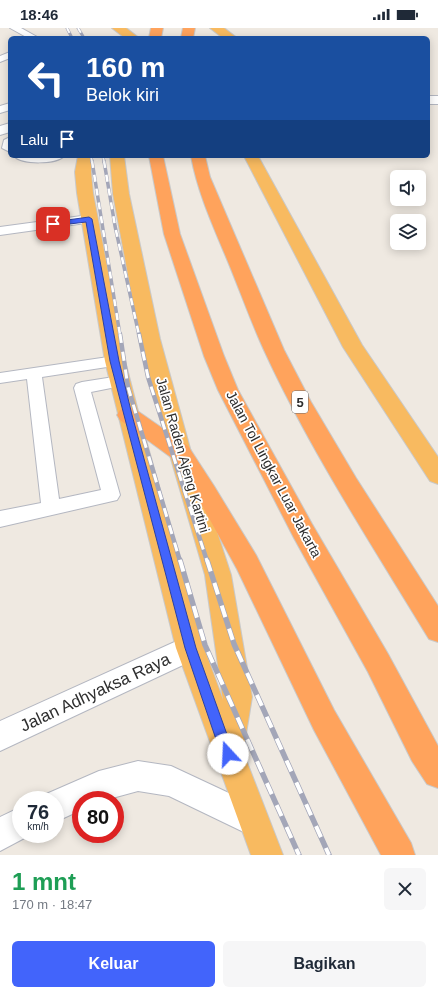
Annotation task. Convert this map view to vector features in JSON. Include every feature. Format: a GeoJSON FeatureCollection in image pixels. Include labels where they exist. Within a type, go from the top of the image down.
{"type":"FeatureCollection","features":[{"type":"Feature","properties":{"kind":"highway"},"geometry":{"type":"LineString","coordinates":[[135,36],[142,28]]}},
{"type":"Feature","properties":{"kind":"highway"},"geometry":{"type":"LineString","coordinates":[[216,28],[228,36]]}},
{"type":"Feature","properties":{"kind":"highway"},"geometry":{"type":"LineString","coordinates":[[111,30],[128,36]]}},
{"type":"Feature","properties":{"kind":"highway","name":"Jalan Raden Ajeng Kartini"},"geometry":{"type":"LineString","coordinates":[[85,158],[83,172],[89,219],[115,361],[128,415],[190,648],[266,855]]}},
{"type":"Feature","properties":{"kind":"highway","name":"Jalan Raden Ajeng Kartini"},"geometry":{"type":"LineString","coordinates":[[117,158],[121,194],[150,339],[180,452],[218,575],[238,697],[228,754]]}},
{"type":"Feature","properties":{"kind":"highway","name":"Jalan Tol Lingkar Luar Jakarta"},"geometry":{"type":"LineString","coordinates":[[156,158],[172,234],[214,356],[228,390],[303,531],[438,773]]}},
{"type":"Feature","properties":{"kind":"highway","name":"5"},"geometry":{"type":"LineString","coordinates":[[198,158],[202,177],[213,205],[274,350],[301,403],[348,484],[438,630]]}},
{"type":"Feature","properties":{"kind":"highway"},"geometry":{"type":"LineString","coordinates":[[252,158],[353,347],[438,475]]}},
{"type":"Feature","properties":{"kind":"highway"},"geometry":{"type":"LineString","coordinates":[[128,415],[180,452],[248,563],[324,720],[399,855]]}},
{"type":"Feature","properties":{"kind":"main road","name":"Jalan Adhyaksa Raya"},"geometry":{"type":"LineString","coordinates":[[0,736],[190,648]]}},
{"type":"Feature","properties":{"kind":"main road"},"geometry":{"type":"LineString","coordinates":[[64,802],[99,786],[138,776],[172,781],[252,820]]}},
{"type":"Feature","properties":{"kind":"main road"},"geometry":{"type":"LineString","coordinates":[[0,835],[12,829]]}},
{"type":"Feature","properties":{"kind":"lane"},"geometry":{"type":"LineString","coordinates":[[14,28],[31,36]]}},
{"type":"Feature","properties":{"kind":"lane"},"geometry":{"type":"LineString","coordinates":[[26,158],[32,160],[45,158]]}},
{"type":"Feature","properties":{"kind":"lane"},"geometry":{"type":"LineString","coordinates":[[0,231],[89,219]]}},
{"type":"Feature","properties":{"kind":"lane"},"geometry":{"type":"LineString","coordinates":[[0,378],[115,361]]}},
{"type":"Feature","properties":{"kind":"lane"},"geometry":{"type":"LineString","coordinates":[[34,373],[51,508]]}},
{"type":"Feature","properties":{"kind":"lane"},"geometry":{"type":"LineString","coordinates":[[0,519],[111,495],[82,388],[120,381]]}},
{"type":"Feature","properties":{"kind":"railway"},"geometry":{"type":"LineString","coordinates":[[67,28],[71,36]]}},
{"type":"Feature","properties":{"kind":"railway"},"geometry":{"type":"LineString","coordinates":[[78,28],[83,36]]}},
{"type":"Feature","properties":{"kind":"railway"},"geometry":{"type":"LineString","coordinates":[[91,158],[92,162]]}},
{"type":"Feature","properties":{"kind":"railway"},"geometry":{"type":"LineString","coordinates":[[103,158],[104,162]]}},
{"type":"Feature","properties":{"kind":"railway"},"geometry":{"type":"LineString","coordinates":[[92,161],[120,335]]}},
{"type":"Feature","properties":{"kind":"railway"},"geometry":{"type":"LineString","coordinates":[[104,161],[115,226],[139,335]]}},
{"type":"Feature","properties":{"kind":"railway"},"geometry":{"type":"LineString","coordinates":[[120,334],[128,387],[180,561]]}},
{"type":"Feature","properties":{"kind":"railway"},"geometry":{"type":"LineString","coordinates":[[139,334],[148,377],[207,561]]}},
{"type":"Feature","properties":{"kind":"railway"},"geometry":{"type":"LineString","coordinates":[[180,560],[205,645],[299,855]]}},
{"type":"Feature","properties":{"kind":"railway"},"geometry":{"type":"LineString","coordinates":[[207,560],[234,644],[329,855]]}},
{"type":"Feature","properties":{"kind":"route"},"geometry":{"type":"LineString","coordinates":[[53,224],[89,219],[115,361],[128,415],[190,648],[228,754]]}}]}
